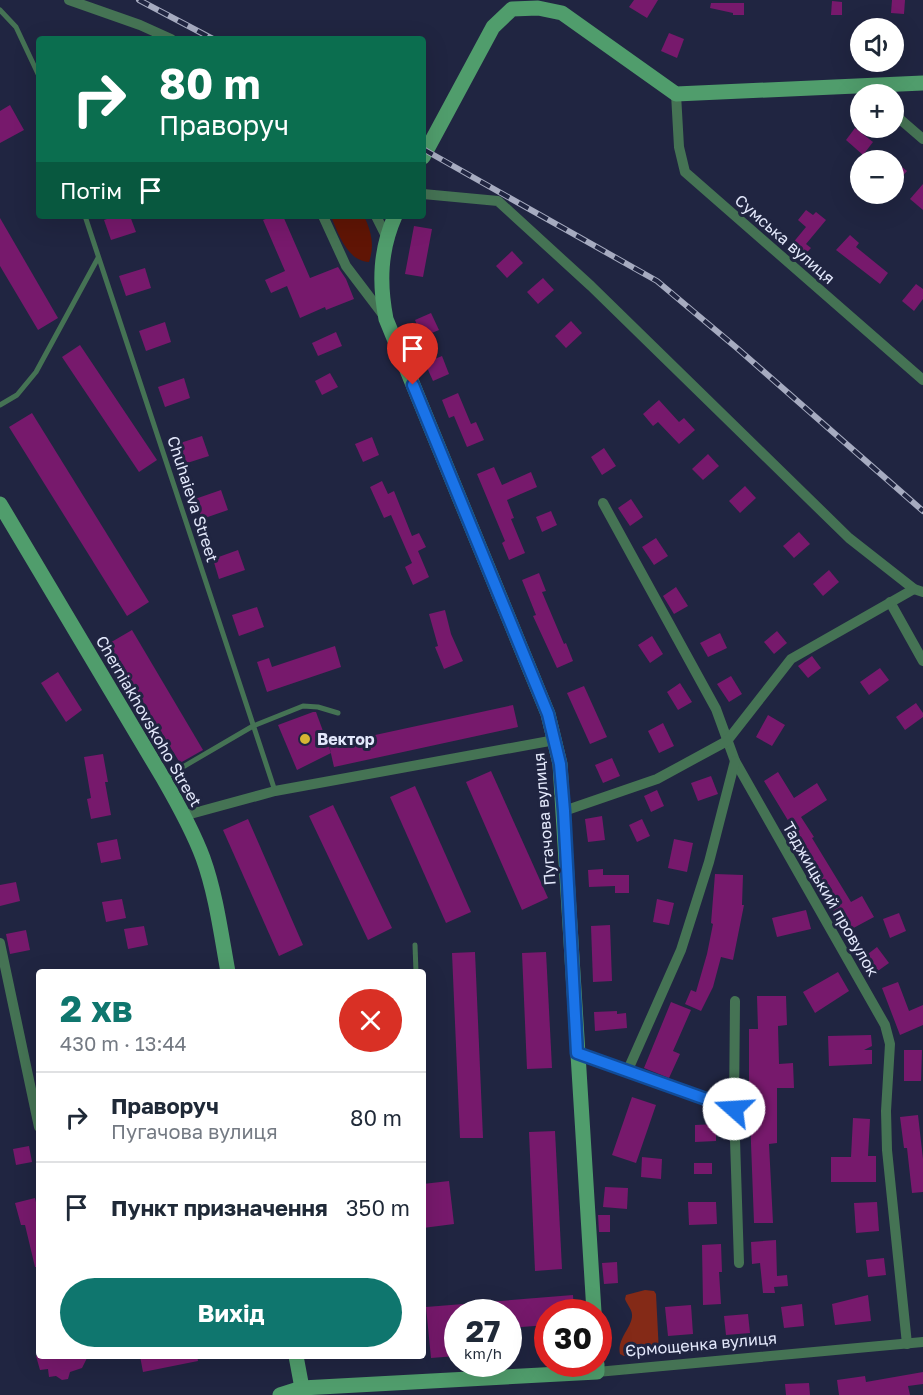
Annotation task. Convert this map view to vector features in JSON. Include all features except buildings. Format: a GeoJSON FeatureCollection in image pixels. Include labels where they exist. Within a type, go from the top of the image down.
{"type":"FeatureCollection","features":[{"type":"Feature","properties":{"kind":"street"},"geometry":{"type":"LineString","coordinates":[[69,0],[164,36]]}},
{"type":"Feature","properties":{"kind":"street"},"geometry":{"type":"LineString","coordinates":[[426,152],[493,27],[513,3],[562,13],[676,94],[850,91]]}},
{"type":"Feature","properties":{"kind":"street"},"geometry":{"type":"LineString","coordinates":[[904,86],[923,83]]}},
{"type":"Feature","properties":{"kind":"street","name":"Сумська вулиця"},"geometry":{"type":"LineString","coordinates":[[676,94],[678,147],[685,172],[923,380]]}},
{"type":"Feature","properties":{"kind":"street"},"geometry":{"type":"LineString","coordinates":[[904,123],[923,139]]}},
{"type":"Feature","properties":{"kind":"street"},"geometry":{"type":"LineString","coordinates":[[426,194],[498,201],[591,286],[849,538],[918,590],[890,602],[791,659],[727,741],[657,779],[564,811]]}},
{"type":"Feature","properties":{"kind":"street","name":"Пугачова вулиця"},"geometry":{"type":"LineString","coordinates":[[324,219],[346,266],[386,319]]}},
{"type":"Feature","properties":{"kind":"street"},"geometry":{"type":"LineString","coordinates":[[378,219],[386,236]]}},
{"type":"Feature","properties":{"kind":"street","name":"Пугачова вулиця"},"geometry":{"type":"LineString","coordinates":[[394,219],[386,236],[380,276],[386,319],[548,714],[555,740],[564,811],[593,1299]]}},
{"type":"Feature","properties":{"kind":"street","name":"Таджицький провулок"},"geometry":{"type":"LineString","coordinates":[[603,503],[716,709],[735,761],[885,1025],[890,1044],[886,1150],[907,1344]]}},
{"type":"Feature","properties":{"kind":"street","name":"Cherniakhovskoho Street"},"geometry":{"type":"LineString","coordinates":[[0,504],[163,778],[183,816],[202,857],[213,894],[227,969]]}},
{"type":"Feature","properties":{"kind":"street"},"geometry":{"type":"LineString","coordinates":[[890,602],[923,661]]}},
{"type":"Feature","properties":{"kind":"street"},"geometry":{"type":"LineString","coordinates":[[183,816],[274,792],[555,740]]}},
{"type":"Feature","properties":{"kind":"street"},"geometry":{"type":"LineString","coordinates":[[627,1072],[681,950],[709,862],[735,761]]}},
{"type":"Feature","properties":{"kind":"street"},"geometry":{"type":"LineString","coordinates":[[0,943],[36,1113]]}},
{"type":"Feature","properties":{"kind":"street"},"geometry":{"type":"LineString","coordinates":[[735,1002],[734,1109],[739,1263]]}},
{"type":"Feature","properties":{"kind":"street"},"geometry":{"type":"LineString","coordinates":[[577,1053],[734,1109]]}},
{"type":"Feature","properties":{"kind":"street","name":"Єрмощенка вулиця"},"geometry":{"type":"LineString","coordinates":[[612,1367],[923,1342]]}},
{"type":"Feature","properties":{"kind":"street"},"geometry":{"type":"LineString","coordinates":[[297,1359],[303,1391]]}},
{"type":"Feature","properties":{"kind":"street","name":"Єрмощенка вулиця"},"geometry":{"type":"LineString","coordinates":[[280,1395],[303,1391],[534,1373]]}},
{"type":"Feature","properties":{"kind":"lane"},"geometry":{"type":"LineString","coordinates":[[0,10],[16,27],[36,69]]}},
{"type":"Feature","properties":{"kind":"lane","name":"Chuhaieva Street"},"geometry":{"type":"LineString","coordinates":[[86,219],[274,792]]}},
{"type":"Feature","properties":{"kind":"lane"},"geometry":{"type":"LineString","coordinates":[[0,405],[16,395],[36,372],[98,258]]}},
{"type":"Feature","properties":{"kind":"lane"},"geometry":{"type":"LineString","coordinates":[[163,778],[253,726],[303,706],[318,707],[338,713]]}},
{"type":"Feature","properties":{"kind":"lane"},"geometry":{"type":"LineString","coordinates":[[415,945],[416,969]]}},
{"type":"Feature","properties":{"kind":"shaded area"},"geometry":{"type":"Polygon","coordinates":[[[332,219],[365,219],[371,238],[372,250],[369,262],[355,257],[340,238],[332,219]]]}},
{"type":"Feature","properties":{"kind":"shaded area"},"geometry":{"type":"Polygon","coordinates":[[[645,1290],[654,1291],[656,1294],[659,1353],[624,1356],[620,1354],[620,1344],[632,1317],[625,1299],[626,1295],[645,1290]]]}},
{"type":"Feature","properties":{"kind":"railway"},"geometry":{"type":"LineString","coordinates":[[139,0],[207,36]]}},
{"type":"Feature","properties":{"kind":"railway"},"geometry":{"type":"LineString","coordinates":[[426,151],[657,281],[923,511]]}},
{"type":"Feature","properties":{"kind":"place","name":"Вектор"},"geometry":{"type":"Point","coordinates":[305,739]}},
{"type":"Feature","properties":{"kind":"route"},"geometry":{"type":"LineString","coordinates":[[413,385],[548,714],[555,740],[560,764],[564,811],[577,1053],[734,1109]]}}]}
